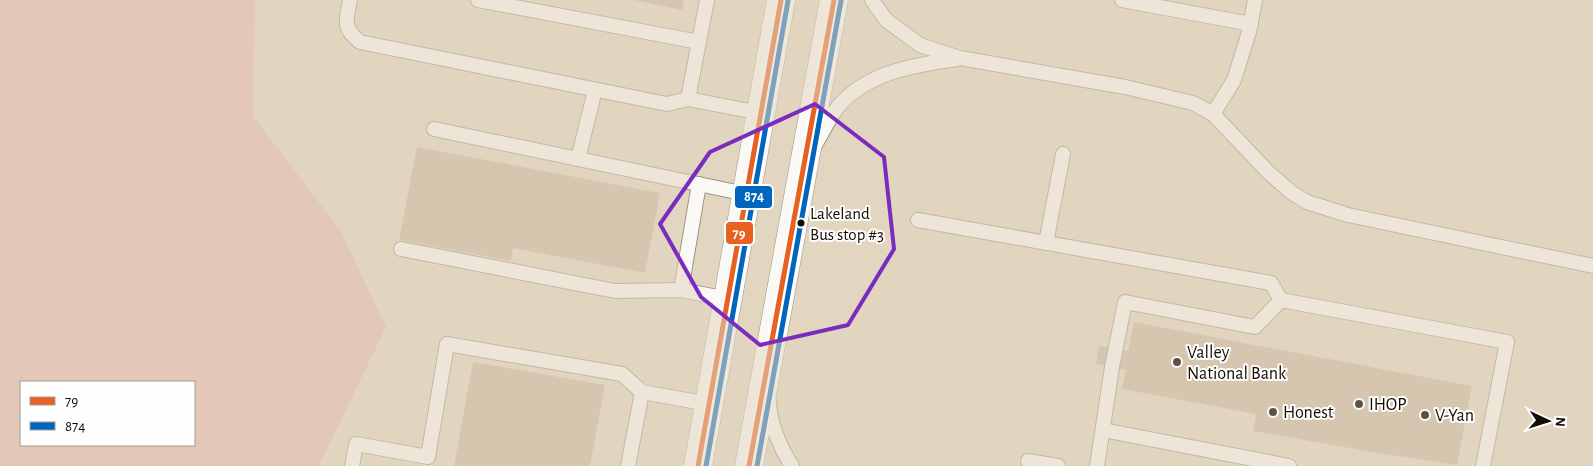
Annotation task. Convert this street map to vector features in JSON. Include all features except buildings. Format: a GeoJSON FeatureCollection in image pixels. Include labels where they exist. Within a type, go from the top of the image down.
{"type":"FeatureCollection","features":[{"type":"Feature","properties":{"kind":"highway"},"geometry":{"type":"LineString","coordinates":[[749,466],[834,0]]}},
{"type":"Feature","properties":{"kind":"highway"},"geometry":{"type":"LineString","coordinates":[[698,466],[760,113],[777,1]]}},
{"type":"Feature","properties":{"kind":"lane"},"geometry":{"type":"LineString","coordinates":[[350,0],[346,24],[352,36],[360,42],[667,104],[688,98],[760,113]]}},
{"type":"Feature","properties":{"kind":"lane"},"geometry":{"type":"LineString","coordinates":[[478,0],[699,42]]}},
{"type":"Feature","properties":{"kind":"lane"},"geometry":{"type":"LineString","coordinates":[[688,98],[707,0]]}},
{"type":"Feature","properties":{"kind":"lane"},"geometry":{"type":"LineString","coordinates":[[872,0],[886,20],[920,45],[960,58],[1134,89],[1193,103],[1213,114],[1268,172],[1292,193],[1307,202],[1348,215],[1593,266]]}},
{"type":"Feature","properties":{"kind":"lane"},"geometry":{"type":"LineString","coordinates":[[1122,0],[1251,24]]}},
{"type":"Feature","properties":{"kind":"lane"},"geometry":{"type":"LineString","coordinates":[[1213,114],[1234,80],[1251,24],[1255,0]]}},
{"type":"Feature","properties":{"kind":"lane"},"geometry":{"type":"LineString","coordinates":[[805,162],[837,108],[864,85],[896,71],[960,58]]}},
{"type":"Feature","properties":{"kind":"lane"},"geometry":{"type":"LineString","coordinates":[[578,159],[595,90]]}},
{"type":"Feature","properties":{"kind":"lane"},"geometry":{"type":"LineString","coordinates":[[434,129],[746,194]]}},
{"type":"Feature","properties":{"kind":"lane"},"geometry":{"type":"LineString","coordinates":[[1046,243],[1063,154]]}},
{"type":"Feature","properties":{"kind":"lane"},"geometry":{"type":"LineString","coordinates":[[681,290],[699,184]]}},
{"type":"Feature","properties":{"kind":"lane"},"geometry":{"type":"LineString","coordinates":[[918,220],[1271,283],[1281,300],[1507,342],[1483,466]]}},
{"type":"Feature","properties":{"kind":"lane"},"geometry":{"type":"LineString","coordinates":[[401,249],[615,291],[681,290],[728,299]]}},
{"type":"Feature","properties":{"kind":"lane"},"geometry":{"type":"LineString","coordinates":[[1097,466],[1112,367],[1125,302],[1255,327],[1281,300]]}},
{"type":"Feature","properties":{"kind":"lane"},"geometry":{"type":"LineString","coordinates":[[352,466],[356,444],[428,457],[447,344],[622,374],[642,392],[709,404]]}},
{"type":"Feature","properties":{"kind":"lane"},"geometry":{"type":"LineString","coordinates":[[768,360],[770,414],[784,454],[792,466]]}},
{"type":"Feature","properties":{"kind":"lane"},"geometry":{"type":"LineString","coordinates":[[628,466],[642,392]]}},
{"type":"Feature","properties":{"kind":"lane"},"geometry":{"type":"LineString","coordinates":[[1103,430],[1288,466]]}},
{"type":"Feature","properties":{"kind":"lane"},"geometry":{"type":"LineString","coordinates":[[1028,461],[1058,466]]}},
{"type":"Feature","properties":{"kind":"highlighted area"},"geometry":{"type":"Polygon","coordinates":[[[815,104],[884,157],[894,249],[848,325],[760,345],[701,297],[660,224],[710,152],[815,104]]]}},
{"type":"Feature","properties":{"kind":"shaded area"},"geometry":{"type":"Polygon","coordinates":[[[0,0],[255,0],[253,116],[341,231],[386,327],[319,466],[0,466],[0,0]]]}},
{"type":"Feature","properties":{"kind":"transit line","name":"79"},"geometry":{"type":"LineString","coordinates":[[698,466],[781,0]]}},
{"type":"Feature","properties":{"kind":"transit line","name":"79"},"geometry":{"type":"LineString","coordinates":[[749,466],[834,0]]}},
{"type":"Feature","properties":{"kind":"transit line","name":"874"},"geometry":{"type":"LineString","coordinates":[[706,466],[788,1]]}},
{"type":"Feature","properties":{"kind":"transit line","name":"874"},"geometry":{"type":"LineString","coordinates":[[757,466],[841,1]]}},
{"type":"Feature","properties":{"kind":"place","name":"Lakeland Bus stop #3"},"geometry":{"type":"Point","coordinates":[801,223]}},
{"type":"Feature","properties":{"kind":"place","name":"Valley National Bank"},"geometry":{"type":"Point","coordinates":[1177,362]}},
{"type":"Feature","properties":{"kind":"place","name":"IHOP"},"geometry":{"type":"Point","coordinates":[1359,404]}},
{"type":"Feature","properties":{"kind":"place","name":"Honest"},"geometry":{"type":"Point","coordinates":[1273,412]}},
{"type":"Feature","properties":{"kind":"place","name":"V-Yan"},"geometry":{"type":"Point","coordinates":[1425,415]}}]}
